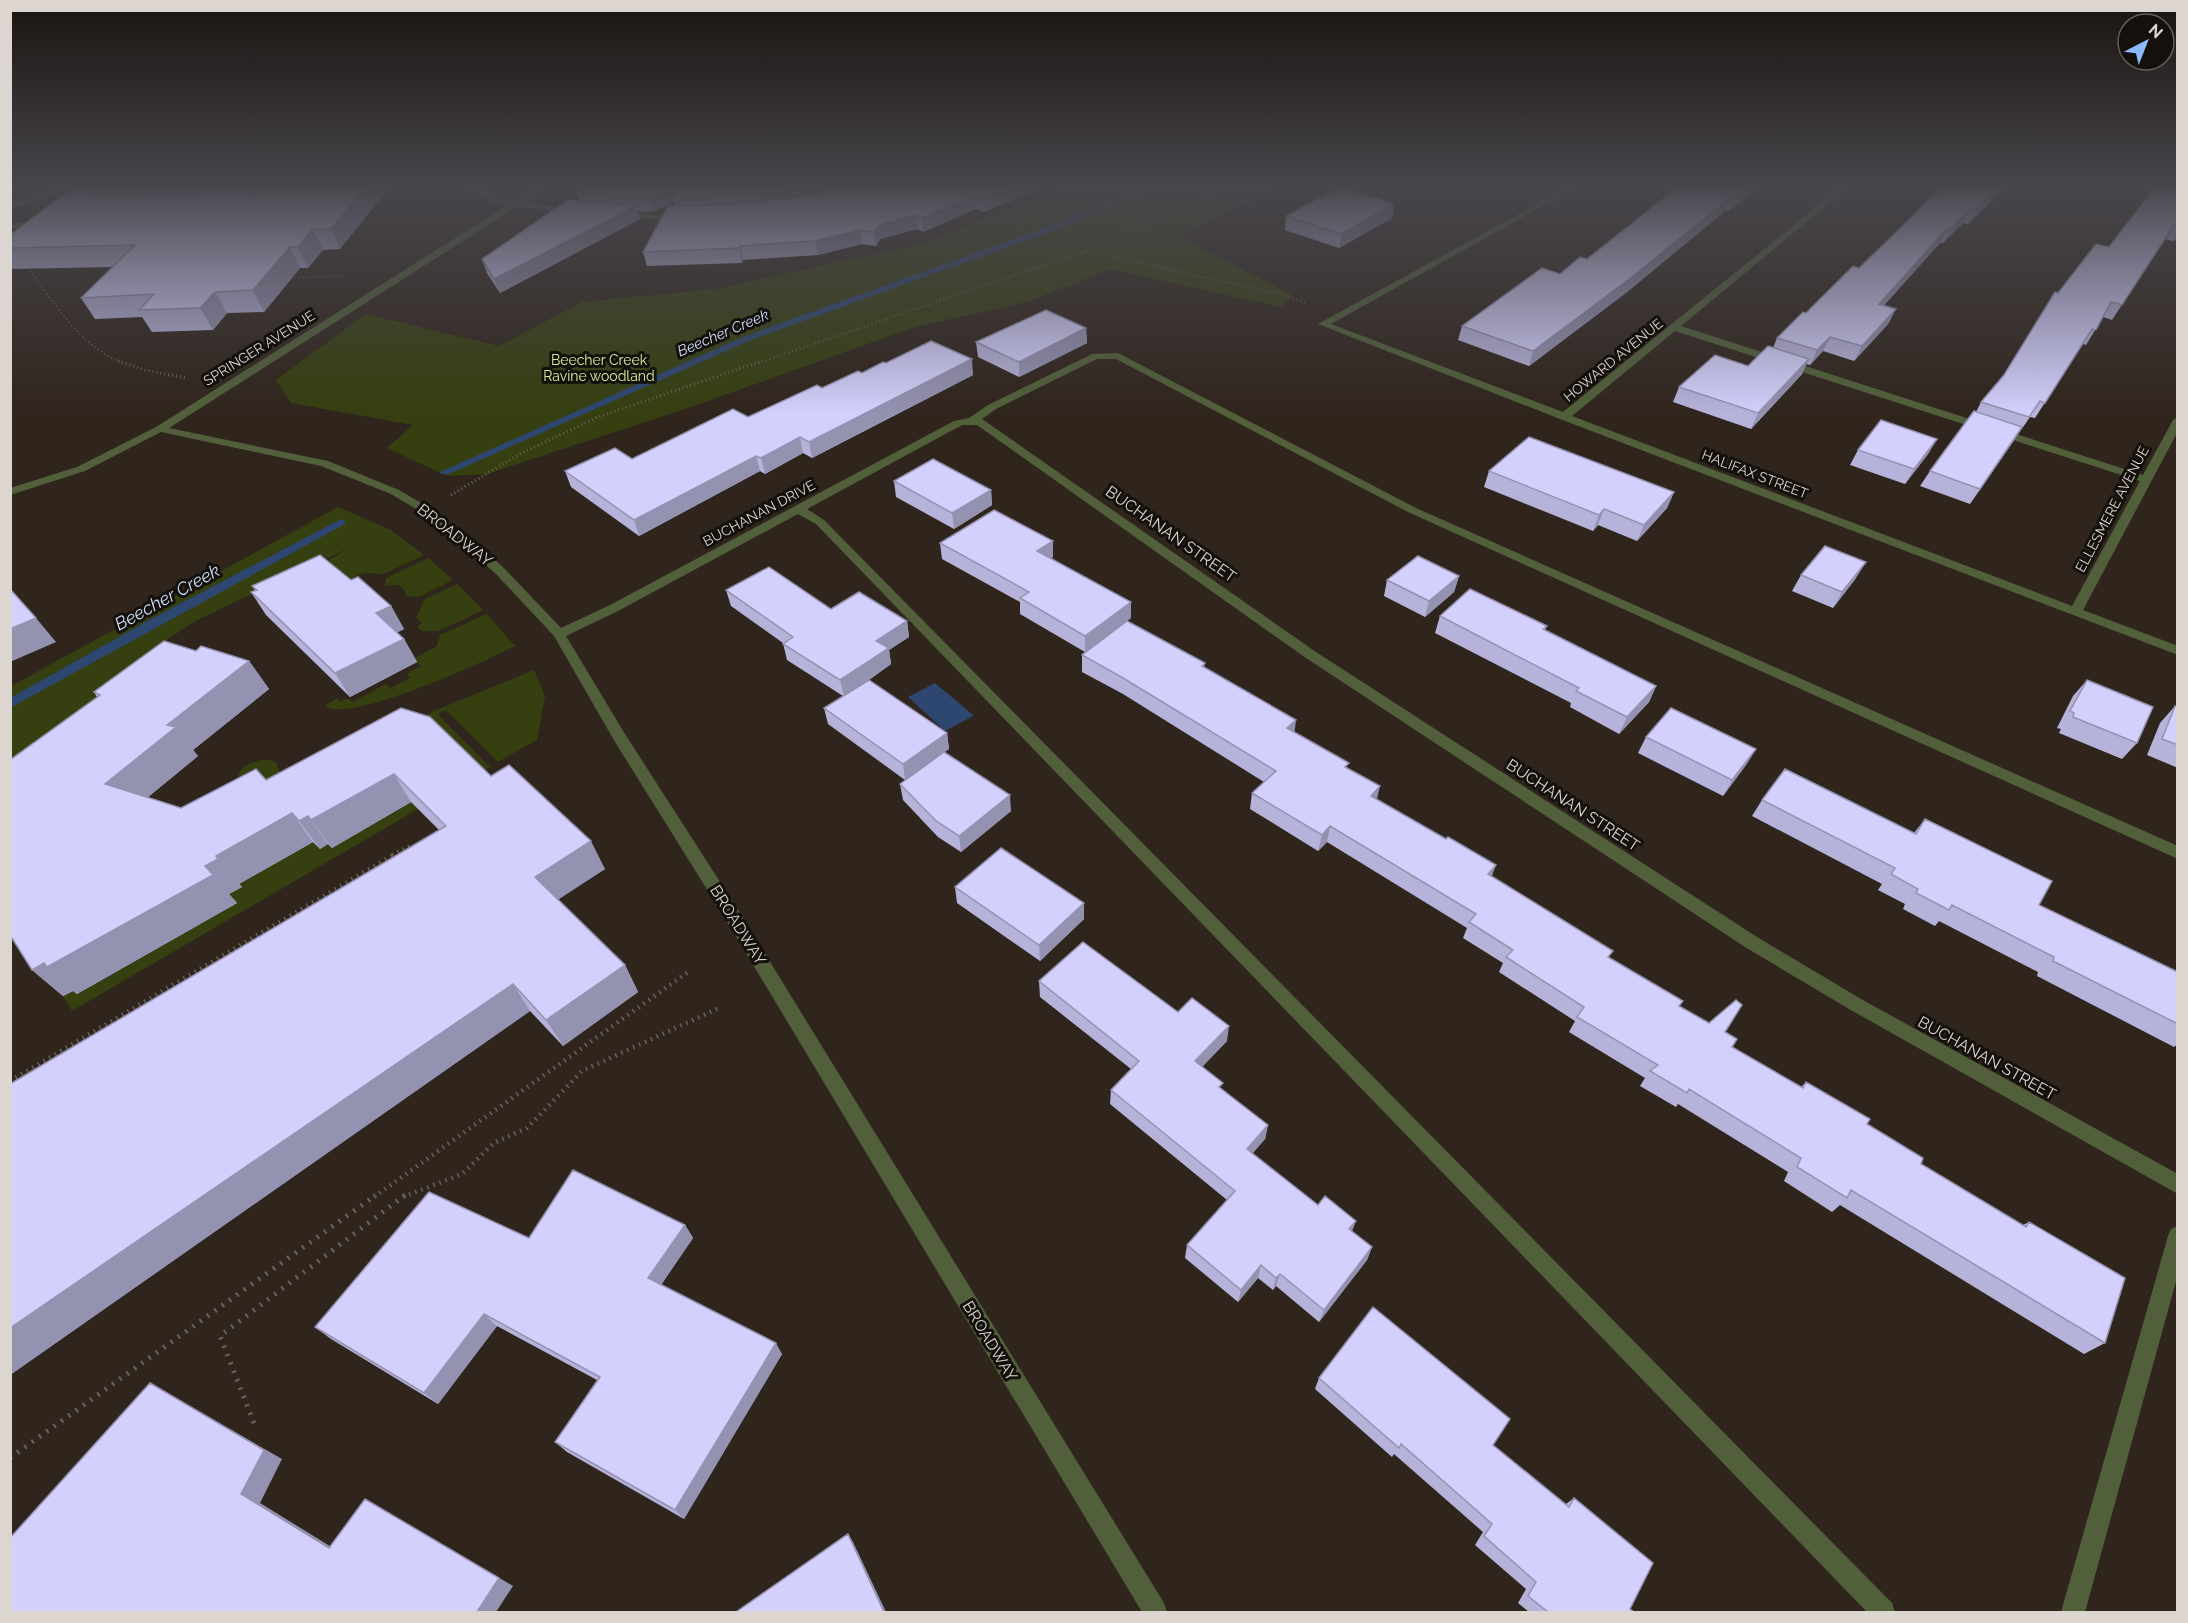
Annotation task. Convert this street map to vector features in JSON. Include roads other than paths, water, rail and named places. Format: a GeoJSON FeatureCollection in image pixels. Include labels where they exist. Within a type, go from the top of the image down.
{"type":"FeatureCollection","features":[{"type":"Feature","properties":{"kind":"street","name":"SPRINGER AVENUE"},"geometry":{"type":"LineString","coordinates":[[10,492],[81,469],[160,429],[422,263]]}},
{"type":"Feature","properties":{"kind":"street","name":"HALIFAX STREET"},"geometry":{"type":"LineString","coordinates":[[1435,263],[1323,324],[2178,651]]}},
{"type":"Feature","properties":{"kind":"street","name":"HOWARD AVENUE"},"geometry":{"type":"LineString","coordinates":[[1564,417],[1752,263]]}},
{"type":"Feature","properties":{"kind":"street"},"geometry":{"type":"LineString","coordinates":[[1674,327],[2144,479]]}},
{"type":"Feature","properties":{"kind":"street","name":"BUCHANAN DRIVE"},"geometry":{"type":"LineString","coordinates":[[559,633],[614,608],[958,423],[972,421],[992,407],[1095,356],[1118,356],[1412,510],[2178,853]]}},
{"type":"Feature","properties":{"kind":"street","name":"ELLESMERE AVENUE"},"geometry":{"type":"LineString","coordinates":[[2074,612],[2178,420]]}},
{"type":"Feature","properties":{"kind":"street","name":"BUCHANAN STREET"},"geometry":{"type":"LineString","coordinates":[[972,421],[987,424],[1311,655],[1751,942],[1855,1004],[2178,1185]]}},
{"type":"Feature","properties":{"kind":"street","name":"BROADWAY"},"geometry":{"type":"LineString","coordinates":[[160,429],[324,463],[372,481],[422,508],[493,564],[559,633],[620,738],[740,928],[1155,1612]]}},
{"type":"Feature","properties":{"kind":"street"},"geometry":{"type":"LineString","coordinates":[[798,509],[820,522],[1883,1612]]}},
{"type":"Feature","properties":{"kind":"street"},"geometry":{"type":"LineString","coordinates":[[2073,1612],[2178,1236]]}},
{"type":"Feature","properties":{"kind":"water"},"geometry":{"type":"Polygon","coordinates":[[[935,683],[973,716],[945,731],[908,697],[935,683]]]}},
{"type":"Feature","properties":{"kind":"waterway","name":"Beecher Creek"},"geometry":{"type":"LineString","coordinates":[[445,472],[748,338],[956,263]]}},
{"type":"Feature","properties":{"kind":"waterway","name":"Beecher Creek"},"geometry":{"type":"LineString","coordinates":[[10,704],[155,622],[341,522]]}},
{"type":"Feature","properties":{"kind":"park label","name":"Beecher Creek Ravine woodland"},"geometry":{"type":"Point","coordinates":[599,368]}}]}
